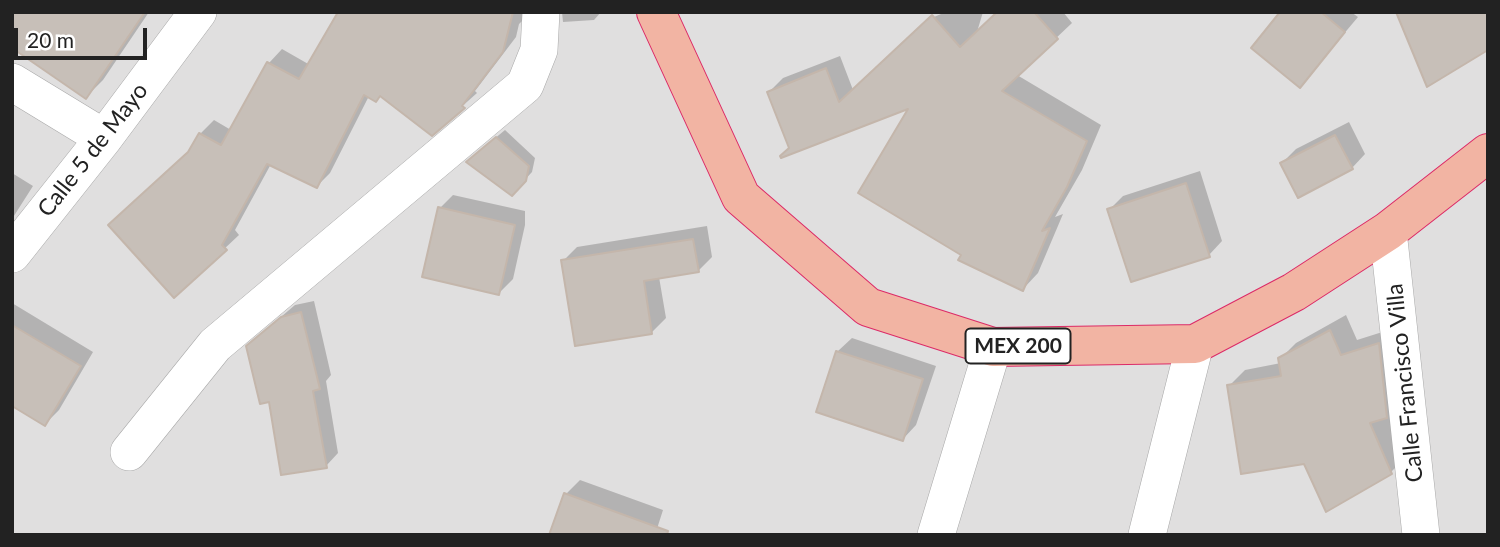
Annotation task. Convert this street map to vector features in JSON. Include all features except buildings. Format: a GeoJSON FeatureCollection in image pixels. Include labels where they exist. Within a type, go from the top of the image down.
{"type":"FeatureCollection","features":[{"type":"Feature","properties":{"kind":"highway","name":"MEX 200"},"geometry":{"type":"LineString","coordinates":[[656,12],[741,197],[868,307],[993,346],[1195,344],[1294,292],[1388,231],[1488,153]]}},
{"type":"Feature","properties":{"kind":"street","name":"Calle 5 de Mayo"},"geometry":{"type":"LineString","coordinates":[[12,254],[104,138],[198,12]]}},
{"type":"Feature","properties":{"kind":"street"},"geometry":{"type":"LineString","coordinates":[[129,452],[215,345],[525,85],[539,50],[541,12]]}},
{"type":"Feature","properties":{"kind":"street"},"geometry":{"type":"LineString","coordinates":[[12,82],[104,138]]}},
{"type":"Feature","properties":{"kind":"street","name":"Calle Francisco Villa"},"geometry":{"type":"LineString","coordinates":[[1388,231],[1421,535]]}},
{"type":"Feature","properties":{"kind":"street"},"geometry":{"type":"LineString","coordinates":[[1147,535],[1195,344]]}},
{"type":"Feature","properties":{"kind":"street"},"geometry":{"type":"LineString","coordinates":[[936,535],[993,346]]}},
{"type":"Feature","properties":{"kind":"shaded area"},"geometry":{"type":"Polygon","coordinates":[[[12,12],[1488,12],[1488,535],[12,535],[12,12]]]}}]}
